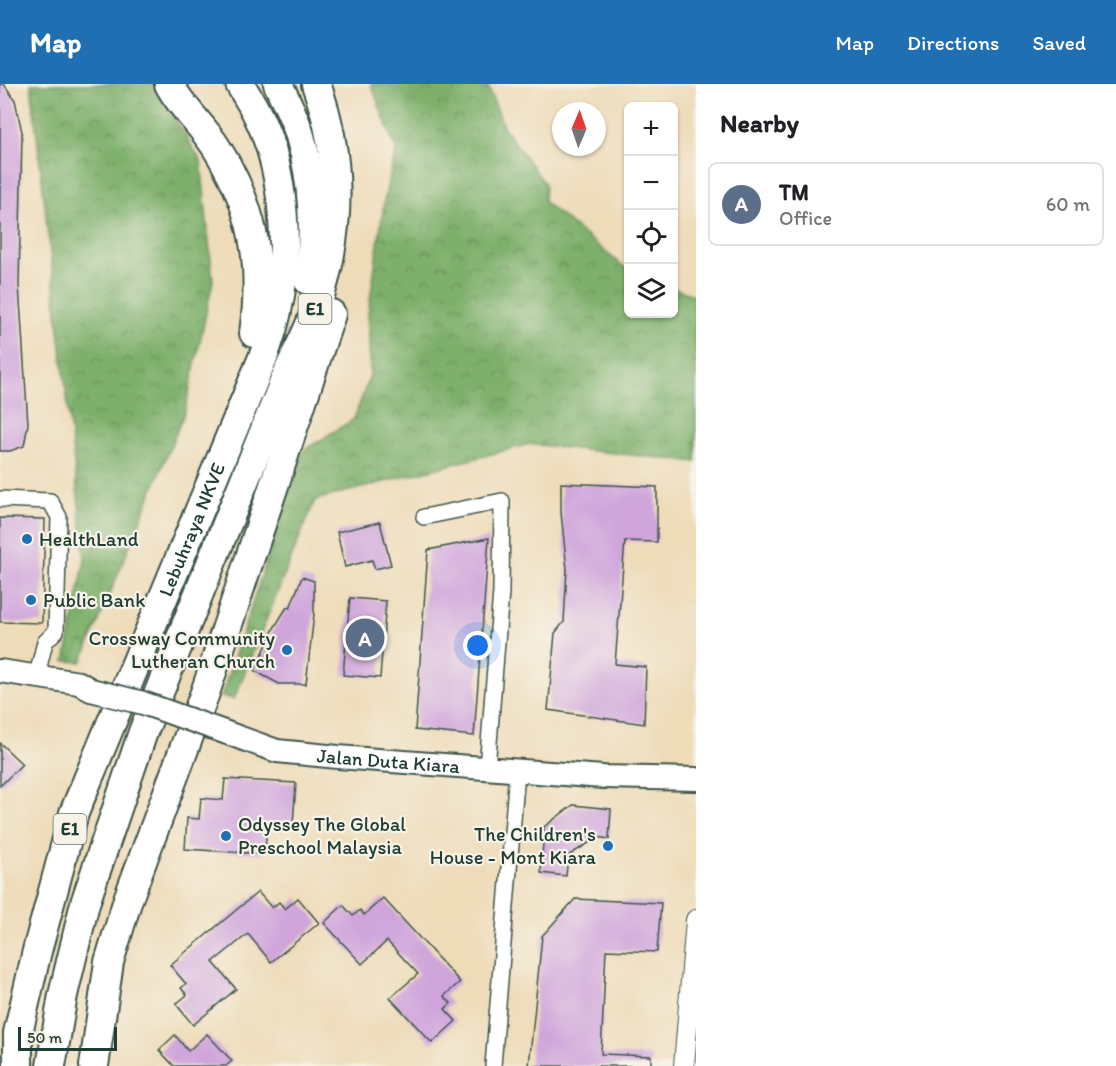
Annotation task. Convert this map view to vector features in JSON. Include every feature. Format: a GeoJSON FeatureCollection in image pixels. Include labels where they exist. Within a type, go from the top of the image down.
{"type":"FeatureCollection","features":[{"type":"Feature","properties":{"kind":"highway"},"geometry":{"type":"LineString","coordinates":[[169,84],[215,146],[238,191],[249,220],[257,254],[259,300],[254,336],[257,372]]}},
{"type":"Feature","properties":{"kind":"highway","name":"Lebuhraya NKVE"},"geometry":{"type":"LineString","coordinates":[[18,1066],[18,1033],[36,951],[74,813],[264,355],[277,309],[284,262],[283,208],[276,165],[259,117],[240,84]]}},
{"type":"Feature","properties":{"kind":"highway"},"geometry":{"type":"LineString","coordinates":[[278,84],[300,135],[308,173],[312,211],[310,266],[287,375]]}},
{"type":"Feature","properties":{"kind":"highway","name":"E1"},"geometry":{"type":"LineString","coordinates":[[51,1066],[63,994],[85,903],[143,732],[287,375],[313,318],[326,274],[336,211],[337,180],[333,144],[321,91]]}},
{"type":"Feature","properties":{"kind":"highway"},"geometry":{"type":"LineString","coordinates":[[94,1066],[110,962],[128,898],[206,690],[290,435],[328,328],[340,274],[332,239]]}},
{"type":"Feature","properties":{"kind":"highway"},"geometry":{"type":"LineString","coordinates":[[10,1066],[18,1033]]}},
{"type":"Feature","properties":{"kind":"main road","name":"Jalan Duta Kiara"},"geometry":{"type":"LineString","coordinates":[[0,671],[80,683],[91,690],[143,703],[277,751],[487,763],[517,771],[603,777],[696,779]]}},
{"type":"Feature","properties":{"kind":"main road","name":"Jalan Duta Kiara"},"geometry":{"type":"LineString","coordinates":[[0,686],[80,695],[91,690]]}},
{"type":"Feature","properties":{"kind":"street"},"geometry":{"type":"LineString","coordinates":[[0,499],[50,501],[59,517],[56,631],[45,642],[37,675]]}},
{"type":"Feature","properties":{"kind":"street"},"geometry":{"type":"LineString","coordinates":[[424,517],[502,501],[501,592],[487,763]]}},
{"type":"Feature","properties":{"kind":"street"},"geometry":{"type":"LineString","coordinates":[[493,1066],[517,771]]}},
{"type":"Feature","properties":{"kind":"street"},"geometry":{"type":"LineString","coordinates":[[684,1066],[696,920]]}},
{"type":"Feature","properties":{"kind":"green space"},"geometry":{"type":"Polygon","coordinates":[[[31,84],[154,84],[201,161],[213,281],[185,411],[82,662],[65,661],[85,559],[31,84]]]}},
{"type":"Feature","properties":{"kind":"green space"},"geometry":{"type":"Polygon","coordinates":[[[371,84],[487,84],[504,128],[545,184],[544,202],[624,267],[624,318],[678,318],[678,289],[696,296],[696,462],[530,444],[315,500],[234,699],[221,697],[303,451],[354,419],[370,375],[368,314],[385,196],[396,150],[371,84]]]}},
{"type":"Feature","properties":{"kind":"building"},"geometry":{"type":"Polygon","coordinates":[[[0,84],[4,84],[15,100],[22,132],[19,285],[28,424],[24,446],[10,451],[0,451],[0,84]]]}},
{"type":"Feature","properties":{"kind":"building"},"geometry":{"type":"Polygon","coordinates":[[[561,483],[657,487],[657,542],[625,541],[615,664],[646,667],[644,724],[548,710],[555,633],[564,622],[567,569],[561,513],[561,483]]]}},
{"type":"Feature","properties":{"kind":"building"},"geometry":{"type":"Polygon","coordinates":[[[0,518],[45,519],[42,623],[0,622],[0,518]]]}},
{"type":"Feature","properties":{"kind":"building"},"geometry":{"type":"Polygon","coordinates":[[[380,522],[391,565],[375,569],[372,560],[345,567],[337,532],[380,522]]]}},
{"type":"Feature","properties":{"kind":"building"},"geometry":{"type":"Polygon","coordinates":[[[489,538],[474,736],[415,730],[428,550],[489,538]]]}},
{"type":"Feature","properties":{"kind":"building","name":"Crossway Community Lutheran Church"},"geometry":{"type":"Polygon","coordinates":[[[302,577],[314,581],[314,614],[306,684],[279,684],[255,671],[274,628],[287,607],[290,608],[302,577]]]}},
{"type":"Feature","properties":{"kind":"building"},"geometry":{"type":"Polygon","coordinates":[[[350,598],[386,601],[380,678],[343,675],[350,598]]]}},
{"type":"Feature","properties":{"kind":"building"},"geometry":{"type":"Polygon","coordinates":[[[0,743],[22,764],[0,786],[0,743]]]}},
{"type":"Feature","properties":{"kind":"building","name":"Odyssey The Global Preschool Malaysia"},"geometry":{"type":"Polygon","coordinates":[[[225,779],[296,783],[293,824],[267,823],[265,854],[185,849],[187,818],[199,819],[201,798],[223,800],[225,779]]]}},
{"type":"Feature","properties":{"kind":"building"},"geometry":{"type":"Polygon","coordinates":[[[573,805],[611,809],[609,839],[598,837],[568,856],[566,876],[541,873],[544,827],[573,805]]]}},
{"type":"Feature","properties":{"kind":"building"},"geometry":{"type":"Polygon","coordinates":[[[258,892],[272,908],[279,902],[285,909],[298,898],[319,923],[271,962],[248,934],[213,962],[236,989],[193,1025],[176,1004],[187,995],[181,988],[186,984],[170,965],[258,892]]]}},
{"type":"Feature","properties":{"kind":"building"},"geometry":{"type":"Polygon","coordinates":[[[383,898],[460,982],[444,996],[451,1003],[445,1009],[456,1021],[432,1043],[390,998],[418,974],[387,941],[362,964],[324,923],[343,905],[353,916],[360,910],[364,915],[383,898]]]}},
{"type":"Feature","properties":{"kind":"building"},"geometry":{"type":"Polygon","coordinates":[[[575,899],[661,903],[657,952],[606,950],[601,1054],[651,1056],[651,1066],[529,1066],[542,936],[575,899]]]}},
{"type":"Feature","properties":{"kind":"building"},"geometry":{"type":"Polygon","coordinates":[[[207,1034],[232,1061],[226,1066],[174,1066],[159,1050],[175,1035],[188,1051],[207,1034]]]}},
{"type":"Feature","properties":{"kind":"place","name":"HealthLand"},"geometry":{"type":"Point","coordinates":[27,539]}},
{"type":"Feature","properties":{"kind":"place","name":"Public Bank"},"geometry":{"type":"Point","coordinates":[31,600]}},
{"type":"Feature","properties":{"kind":"place","name":"TM"},"geometry":{"type":"Point","coordinates":[365,638]}},
{"type":"Feature","properties":{"kind":"place","name":"Crossway Community Lutheran Church"},"geometry":{"type":"Point","coordinates":[287,650]}},
{"type":"Feature","properties":{"kind":"place","name":"Odyssey The Global Preschool Malaysia"},"geometry":{"type":"Point","coordinates":[226,836]}},
{"type":"Feature","properties":{"kind":"place","name":"The Children's House - Mont Kiara"},"geometry":{"type":"Point","coordinates":[608,846]}}]}
